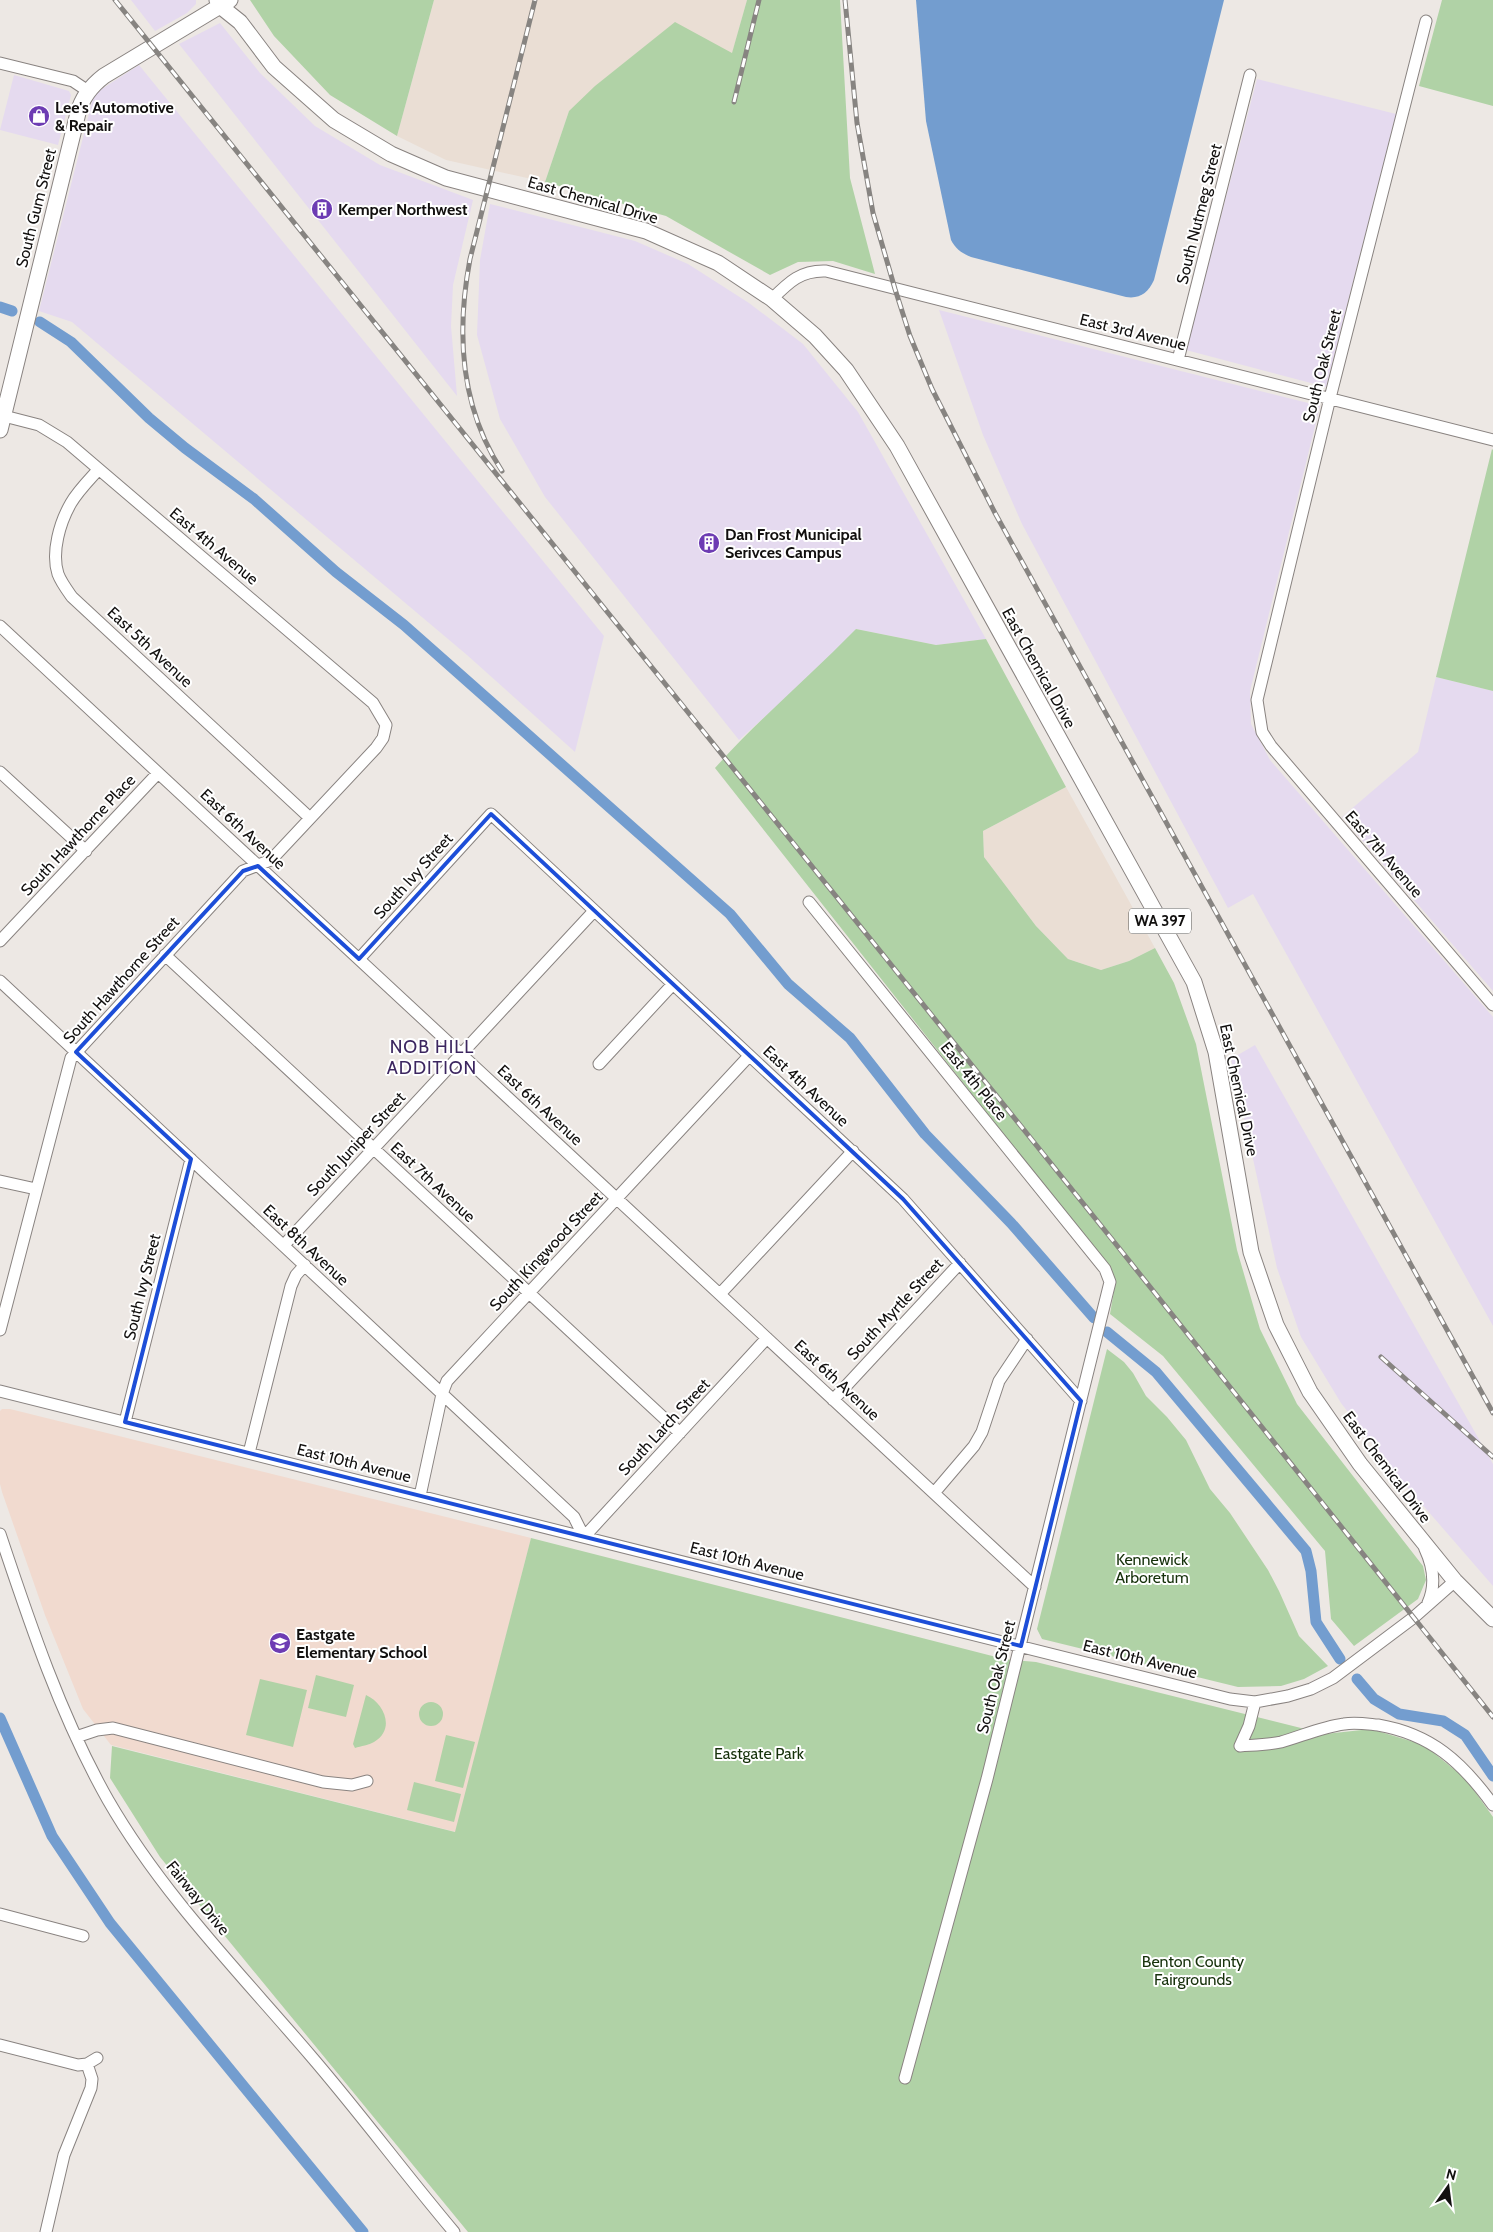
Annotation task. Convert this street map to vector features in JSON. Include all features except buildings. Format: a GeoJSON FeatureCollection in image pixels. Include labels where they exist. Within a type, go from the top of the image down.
{"type":"FeatureCollection","features":[{"type":"Feature","properties":{"kind":"main road","name":"East Chemical Drive"},"geometry":{"type":"LineString","coordinates":[[225,1],[274,68],[334,120],[391,154],[446,178],[646,231],[718,264],[772,299],[815,336],[846,370],[896,446],[1194,982],[1216,1052],[1251,1252],[1276,1325],[1310,1392],[1360,1464],[1455,1581],[1493,1619]]}},
{"type":"Feature","properties":{"kind":"main road","name":"South Gum Street"},"geometry":{"type":"LineString","coordinates":[[2,423],[78,113],[88,90],[104,76],[225,1]]}},
{"type":"Feature","properties":{"kind":"street","name":"South Oak Street"},"geometry":{"type":"LineString","coordinates":[[1258,719],[1257,693],[1426,22]]}},
{"type":"Feature","properties":{"kind":"street"},"geometry":{"type":"LineString","coordinates":[[0,63],[75,82],[88,90]]}},
{"type":"Feature","properties":{"kind":"street","name":"South Nutmeg Street"},"geometry":{"type":"LineString","coordinates":[[1178,360],[1250,75]]}},
{"type":"Feature","properties":{"kind":"street","name":"East 3rd Avenue"},"geometry":{"type":"LineString","coordinates":[[772,299],[798,275],[815,271],[826,271],[1493,440]]}},
{"type":"Feature","properties":{"kind":"street","name":"East 4th Avenue"},"geometry":{"type":"LineString","coordinates":[[2,423],[39,425],[54,433],[373,703],[386,725]]}},
{"type":"Feature","properties":{"kind":"street","name":"East 5th Avenue"},"geometry":{"type":"LineString","coordinates":[[98,470],[72,501],[61,527],[56,551],[56,562],[64,585],[72,597],[310,818]]}},
{"type":"Feature","properties":{"kind":"street","name":"East 6th Avenue"},"geometry":{"type":"LineString","coordinates":[[0,626],[1036,1588]]}},
{"type":"Feature","properties":{"kind":"street","name":"East 7th Avenue"},"geometry":{"type":"LineString","coordinates":[[1258,719],[1262,732],[1281,759],[1493,1005]]}},
{"type":"Feature","properties":{"kind":"street","name":"South Hawthorne Street"},"geometry":{"type":"LineString","coordinates":[[0,1330],[68,1065],[76,1052],[243,871],[271,860],[376,748],[383,738],[386,725]]}},
{"type":"Feature","properties":{"kind":"street"},"geometry":{"type":"LineString","coordinates":[[0,772],[86,851]]}},
{"type":"Feature","properties":{"kind":"street","name":"South Hawthorne Place"},"geometry":{"type":"LineString","coordinates":[[0,941],[158,773]]}},
{"type":"Feature","properties":{"kind":"street","name":"East 4th Avenue"},"geometry":{"type":"LineString","coordinates":[[491,814],[903,1199],[1081,1401]]}},
{"type":"Feature","properties":{"kind":"street","name":"South Ivy Street"},"geometry":{"type":"LineString","coordinates":[[359,959],[491,814]]}},
{"type":"Feature","properties":{"kind":"street","name":"East 4th Place"},"geometry":{"type":"LineString","coordinates":[[809,902],[1108,1273],[1110,1282]]}},
{"type":"Feature","properties":{"kind":"street","name":"South Juniper Street"},"geometry":{"type":"LineString","coordinates":[[284,1245],[594,911]]}},
{"type":"Feature","properties":{"kind":"street","name":"East 7th Avenue"},"geometry":{"type":"LineString","coordinates":[[165,955],[680,1433]]}},
{"type":"Feature","properties":{"kind":"street","name":"East 8th Avenue"},"geometry":{"type":"LineString","coordinates":[[0,981],[574,1517],[584,1537]]}},
{"type":"Feature","properties":{"kind":"street"},"geometry":{"type":"LineString","coordinates":[[599,1064],[673,984]]}},
{"type":"Feature","properties":{"kind":"street","name":"South Kingwood Street"},"geometry":{"type":"LineString","coordinates":[[420,1496],[442,1394],[447,1380],[749,1056]]}},
{"type":"Feature","properties":{"kind":"street"},"geometry":{"type":"LineString","coordinates":[[720,1294],[853,1151]]}},
{"type":"Feature","properties":{"kind":"street","name":"South Ivy Street"},"geometry":{"type":"LineString","coordinates":[[125,1422],[191,1160]]}},
{"type":"Feature","properties":{"kind":"street"},"geometry":{"type":"LineString","coordinates":[[0,1181],[36,1189]]}},
{"type":"Feature","properties":{"kind":"street","name":"South Myrtle Street"},"geometry":{"type":"LineString","coordinates":[[833,1400],[960,1263]]}},
{"type":"Feature","properties":{"kind":"street"},"geometry":{"type":"LineString","coordinates":[[249,1453],[291,1286],[296,1274],[305,1266]]}},
{"type":"Feature","properties":{"kind":"street","name":"South Oak Street"},"geometry":{"type":"LineString","coordinates":[[905,2078],[1036,1588],[1110,1282]]}},
{"type":"Feature","properties":{"kind":"street","name":"South Larch Street"},"geometry":{"type":"LineString","coordinates":[[584,1537],[767,1338]]}},
{"type":"Feature","properties":{"kind":"street"},"geometry":{"type":"LineString","coordinates":[[934,1493],[974,1446],[982,1432],[999,1381],[1027,1339]]}},
{"type":"Feature","properties":{"kind":"street","name":"East 10th Avenue"},"geometry":{"type":"LineString","coordinates":[[0,1391],[1230,1698],[1255,1702],[1311,1689],[1333,1678],[1426,1606],[1455,1581]]}},
{"type":"Feature","properties":{"kind":"street","name":"Fairway Drive"},"geometry":{"type":"LineString","coordinates":[[0,1534],[46,1665],[76,1737],[108,1800],[148,1860],[192,1917],[314,2060],[454,2232]]}},
{"type":"Feature","properties":{"kind":"street"},"geometry":{"type":"LineString","coordinates":[[1420,1538],[1430,1560],[1433,1580],[1432,1595],[1426,1606]]}},
{"type":"Feature","properties":{"kind":"street"},"geometry":{"type":"LineString","coordinates":[[1255,1702],[1249,1726],[1240,1746],[1280,1742],[1345,1723],[1392,1728],[1417,1736],[1439,1748],[1460,1764],[1493,1805]]}},
{"type":"Feature","properties":{"kind":"street"},"geometry":{"type":"LineString","coordinates":[[76,1737],[97,1730],[114,1728],[323,1782],[352,1785],[367,1781]]}},
{"type":"Feature","properties":{"kind":"street"},"geometry":{"type":"LineString","coordinates":[[0,1914],[83,1936]]}},
{"type":"Feature","properties":{"kind":"street"},"geometry":{"type":"LineString","coordinates":[[0,2045],[78,2065],[92,2061],[91,2088],[64,2155],[46,2232]]}},
{"type":"Feature","properties":{"kind":"highlighted area"},"geometry":{"type":"Polygon","coordinates":[[[491,814],[903,1199],[1081,1401],[1021,1646],[125,1422],[191,1159],[76,1052],[243,871],[258,866],[359,959],[491,814]]]}},
{"type":"Feature","properties":{"kind":"shaded area"},"geometry":{"type":"Polygon","coordinates":[[[131,0],[196,0],[196,4],[187,13],[155,31],[131,0]]]}},
{"type":"Feature","properties":{"kind":"shaded area"},"geometry":{"type":"Polygon","coordinates":[[[434,0],[747,0],[732,54],[569,111],[545,182],[446,160],[397,136],[434,0]]]}},
{"type":"Feature","properties":{"kind":"shaded area"},"geometry":{"type":"Polygon","coordinates":[[[220,23],[260,73],[315,126],[380,165],[473,200],[453,285],[451,326],[457,396],[179,44],[220,23]]]}},
{"type":"Feature","properties":{"kind":"shaded area"},"geometry":{"type":"Polygon","coordinates":[[[139,65],[604,636],[575,752],[467,655],[72,322],[39,311],[94,94],[139,65]]]}},
{"type":"Feature","properties":{"kind":"shaded area"},"geometry":{"type":"Polygon","coordinates":[[[14,75],[69,91],[71,95],[58,145],[0,130],[14,75]]]}},
{"type":"Feature","properties":{"kind":"shaded area"},"geometry":{"type":"Polygon","coordinates":[[[1257,79],[1396,114],[1326,387],[1186,350],[1257,79]]]}},
{"type":"Feature","properties":{"kind":"shaded area"},"geometry":{"type":"Polygon","coordinates":[[[490,204],[635,241],[688,264],[749,303],[803,344],[858,412],[986,639],[936,645],[856,629],[817,670],[739,740],[545,497],[500,419],[477,335],[480,260],[490,204]]]}},
{"type":"Feature","properties":{"kind":"shaded area"},"geometry":{"type":"Polygon","coordinates":[[[939,310],[1320,406],[1250,691],[1251,724],[1270,760],[1493,1017],[1493,1326],[1253,894],[1228,908],[1022,524],[983,435],[939,310]]]}},
{"type":"Feature","properties":{"kind":"shaded area"},"geometry":{"type":"Polygon","coordinates":[[[1436,677],[1493,691],[1493,991],[1342,817],[1418,752],[1436,677]]]}},
{"type":"Feature","properties":{"kind":"shaded area"},"geometry":{"type":"Polygon","coordinates":[[[1066,787],[1155,948],[1129,961],[1101,970],[1068,959],[1036,926],[984,857],[983,831],[1066,787]]]}},
{"type":"Feature","properties":{"kind":"shaded area"},"geometry":{"type":"Polygon","coordinates":[[[1255,1045],[1493,1464],[1493,1586],[1394,1472],[1341,1403],[1301,1337],[1277,1268],[1231,1059],[1255,1045]]]}},
{"type":"Feature","properties":{"kind":"shaded area","name":"Eastgate Elementary School"},"geometry":{"type":"Polygon","coordinates":[[[2,1409],[10,1409],[531,1538],[456,1832],[111,1745],[83,1709],[45,1615],[2,1492],[0,1484],[0,1411],[2,1409]]]}},
{"type":"Feature","properties":{"kind":"green space"},"geometry":{"type":"Polygon","coordinates":[[[250,0],[434,0],[397,136],[330,95],[274,36],[250,0]]]}},
{"type":"Feature","properties":{"kind":"green space"},"geometry":{"type":"Polygon","coordinates":[[[747,0],[840,0],[850,178],[875,274],[833,261],[798,262],[770,275],[666,216],[545,182],[569,111],[595,86],[675,22],[732,53],[747,0]]]}},
{"type":"Feature","properties":{"kind":"green space"},"geometry":{"type":"Polygon","coordinates":[[[1442,0],[1493,0],[1493,106],[1419,86],[1442,0]]]}},
{"type":"Feature","properties":{"kind":"green space"},"geometry":{"type":"Polygon","coordinates":[[[1493,450],[1493,691],[1436,677],[1493,450]]]}},
{"type":"Feature","properties":{"kind":"green space"},"geometry":{"type":"Polygon","coordinates":[[[856,629],[936,645],[986,639],[1066,787],[983,831],[984,857],[1036,926],[1068,959],[1101,970],[1129,961],[1155,948],[1174,983],[1196,1044],[1237,1250],[1260,1329],[1297,1404],[1423,1566],[1426,1580],[1418,1599],[1354,1646],[1331,1619],[1325,1551],[1163,1356],[1110,1314],[1115,1285],[1109,1268],[715,768],[749,732],[856,629]]]}},
{"type":"Feature","properties":{"kind":"green space","name":"Kennewick Arboretum"},"geometry":{"type":"Polygon","coordinates":[[[1107,1349],[1124,1362],[1133,1373],[1146,1396],[1186,1440],[1210,1489],[1230,1513],[1268,1570],[1299,1636],[1328,1666],[1304,1679],[1281,1686],[1238,1687],[1042,1639],[1037,1629],[1107,1349]]]}},
{"type":"Feature","properties":{"kind":"green space","name":"Benton County Fairgrounds"},"geometry":{"type":"Polygon","coordinates":[[[531,1538],[1004,1659],[1036,1662],[1325,1734],[1371,1729],[1424,1745],[1466,1779],[1493,1817],[1493,2232],[468,2232],[160,1857],[110,1778],[112,1746],[455,1832],[531,1538]]]}},
{"type":"Feature","properties":{"kind":"green space"},"geometry":{"type":"Polygon","coordinates":[[[316,1675],[354,1685],[346,1717],[308,1708],[316,1675]]]}},
{"type":"Feature","properties":{"kind":"green space"},"geometry":{"type":"Polygon","coordinates":[[[260,1679],[307,1690],[293,1747],[246,1735],[260,1679]]]}},
{"type":"Feature","properties":{"kind":"green space"},"geometry":{"type":"Polygon","coordinates":[[[366,1695],[378,1704],[382,1710],[385,1717],[385,1730],[381,1737],[374,1742],[355,1748],[353,1744],[366,1695]]]}},
{"type":"Feature","properties":{"kind":"green space"},"geometry":{"type":"Polygon","coordinates":[[[431,1702],[439,1706],[443,1714],[439,1722],[431,1726],[423,1722],[419,1714],[423,1706],[431,1702]]]}},
{"type":"Feature","properties":{"kind":"green space"},"geometry":{"type":"Polygon","coordinates":[[[446,1735],[475,1742],[463,1788],[435,1781],[446,1735]]]}},
{"type":"Feature","properties":{"kind":"green space"},"geometry":{"type":"Polygon","coordinates":[[[414,1782],[461,1794],[454,1822],[407,1810],[414,1782]]]}},
{"type":"Feature","properties":{"kind":"water"},"geometry":{"type":"Polygon","coordinates":[[[916,0],[1224,0],[1154,280],[1143,294],[1135,297],[1126,297],[971,257],[955,246],[951,240],[926,121],[916,0]]]}},
{"type":"Feature","properties":{"kind":"waterway"},"geometry":{"type":"LineString","coordinates":[[0,307],[12,311]]}},
{"type":"Feature","properties":{"kind":"waterway"},"geometry":{"type":"LineString","coordinates":[[40,322],[71,342],[149,418],[185,448],[254,499],[336,572],[404,625],[730,914],[788,984],[850,1038],[925,1134],[1011,1223],[1094,1318]]}},
{"type":"Feature","properties":{"kind":"waterway"},"geometry":{"type":"LineString","coordinates":[[1107,1332],[1156,1372],[1306,1551],[1311,1571],[1316,1622],[1340,1659]]}},
{"type":"Feature","properties":{"kind":"waterway"},"geometry":{"type":"LineString","coordinates":[[1357,1679],[1374,1699],[1399,1714],[1443,1721],[1465,1735],[1493,1776]]}},
{"type":"Feature","properties":{"kind":"waterway"},"geometry":{"type":"LineString","coordinates":[[0,1718],[52,1836],[110,1923],[363,2232]]}},
{"type":"Feature","properties":{"kind":"railway"},"geometry":{"type":"LineString","coordinates":[[115,0],[1119,1248],[1493,1717]]}},
{"type":"Feature","properties":{"kind":"railway"},"geometry":{"type":"LineString","coordinates":[[502,471],[488,447],[477,421],[470,395],[465,369],[463,314],[470,259],[535,0]]}},
{"type":"Feature","properties":{"kind":"railway"},"geometry":{"type":"LineString","coordinates":[[734,102],[759,0]]}},
{"type":"Feature","properties":{"kind":"railway"},"geometry":{"type":"LineString","coordinates":[[845,0],[857,123],[873,213],[910,336],[932,389],[995,513],[1493,1413]]}},
{"type":"Feature","properties":{"kind":"railway"},"geometry":{"type":"LineString","coordinates":[[1381,1357],[1493,1457]]}},
{"type":"Feature","properties":{"kind":"place","name":"Lee's Automotive & Repair"},"geometry":{"type":"Point","coordinates":[39,116]}},
{"type":"Feature","properties":{"kind":"place","name":"Kemper Northwest"},"geometry":{"type":"Point","coordinates":[322,209]}},
{"type":"Feature","properties":{"kind":"place","name":"Dan Frost Municipal Serivces Campus"},"geometry":{"type":"Point","coordinates":[709,543]}},
{"type":"Feature","properties":{"kind":"place","name":"Eastgate Elementary School"},"geometry":{"type":"Point","coordinates":[280,1643]}},
{"type":"Feature","properties":{"kind":"district","name":"NOB HILL ADDITION"},"geometry":{"type":"Point","coordinates":[432,1057]}},
{"type":"Feature","properties":{"kind":"park label","name":"Eastgate Park"},"geometry":{"type":"Point","coordinates":[759,1753]}}]}
